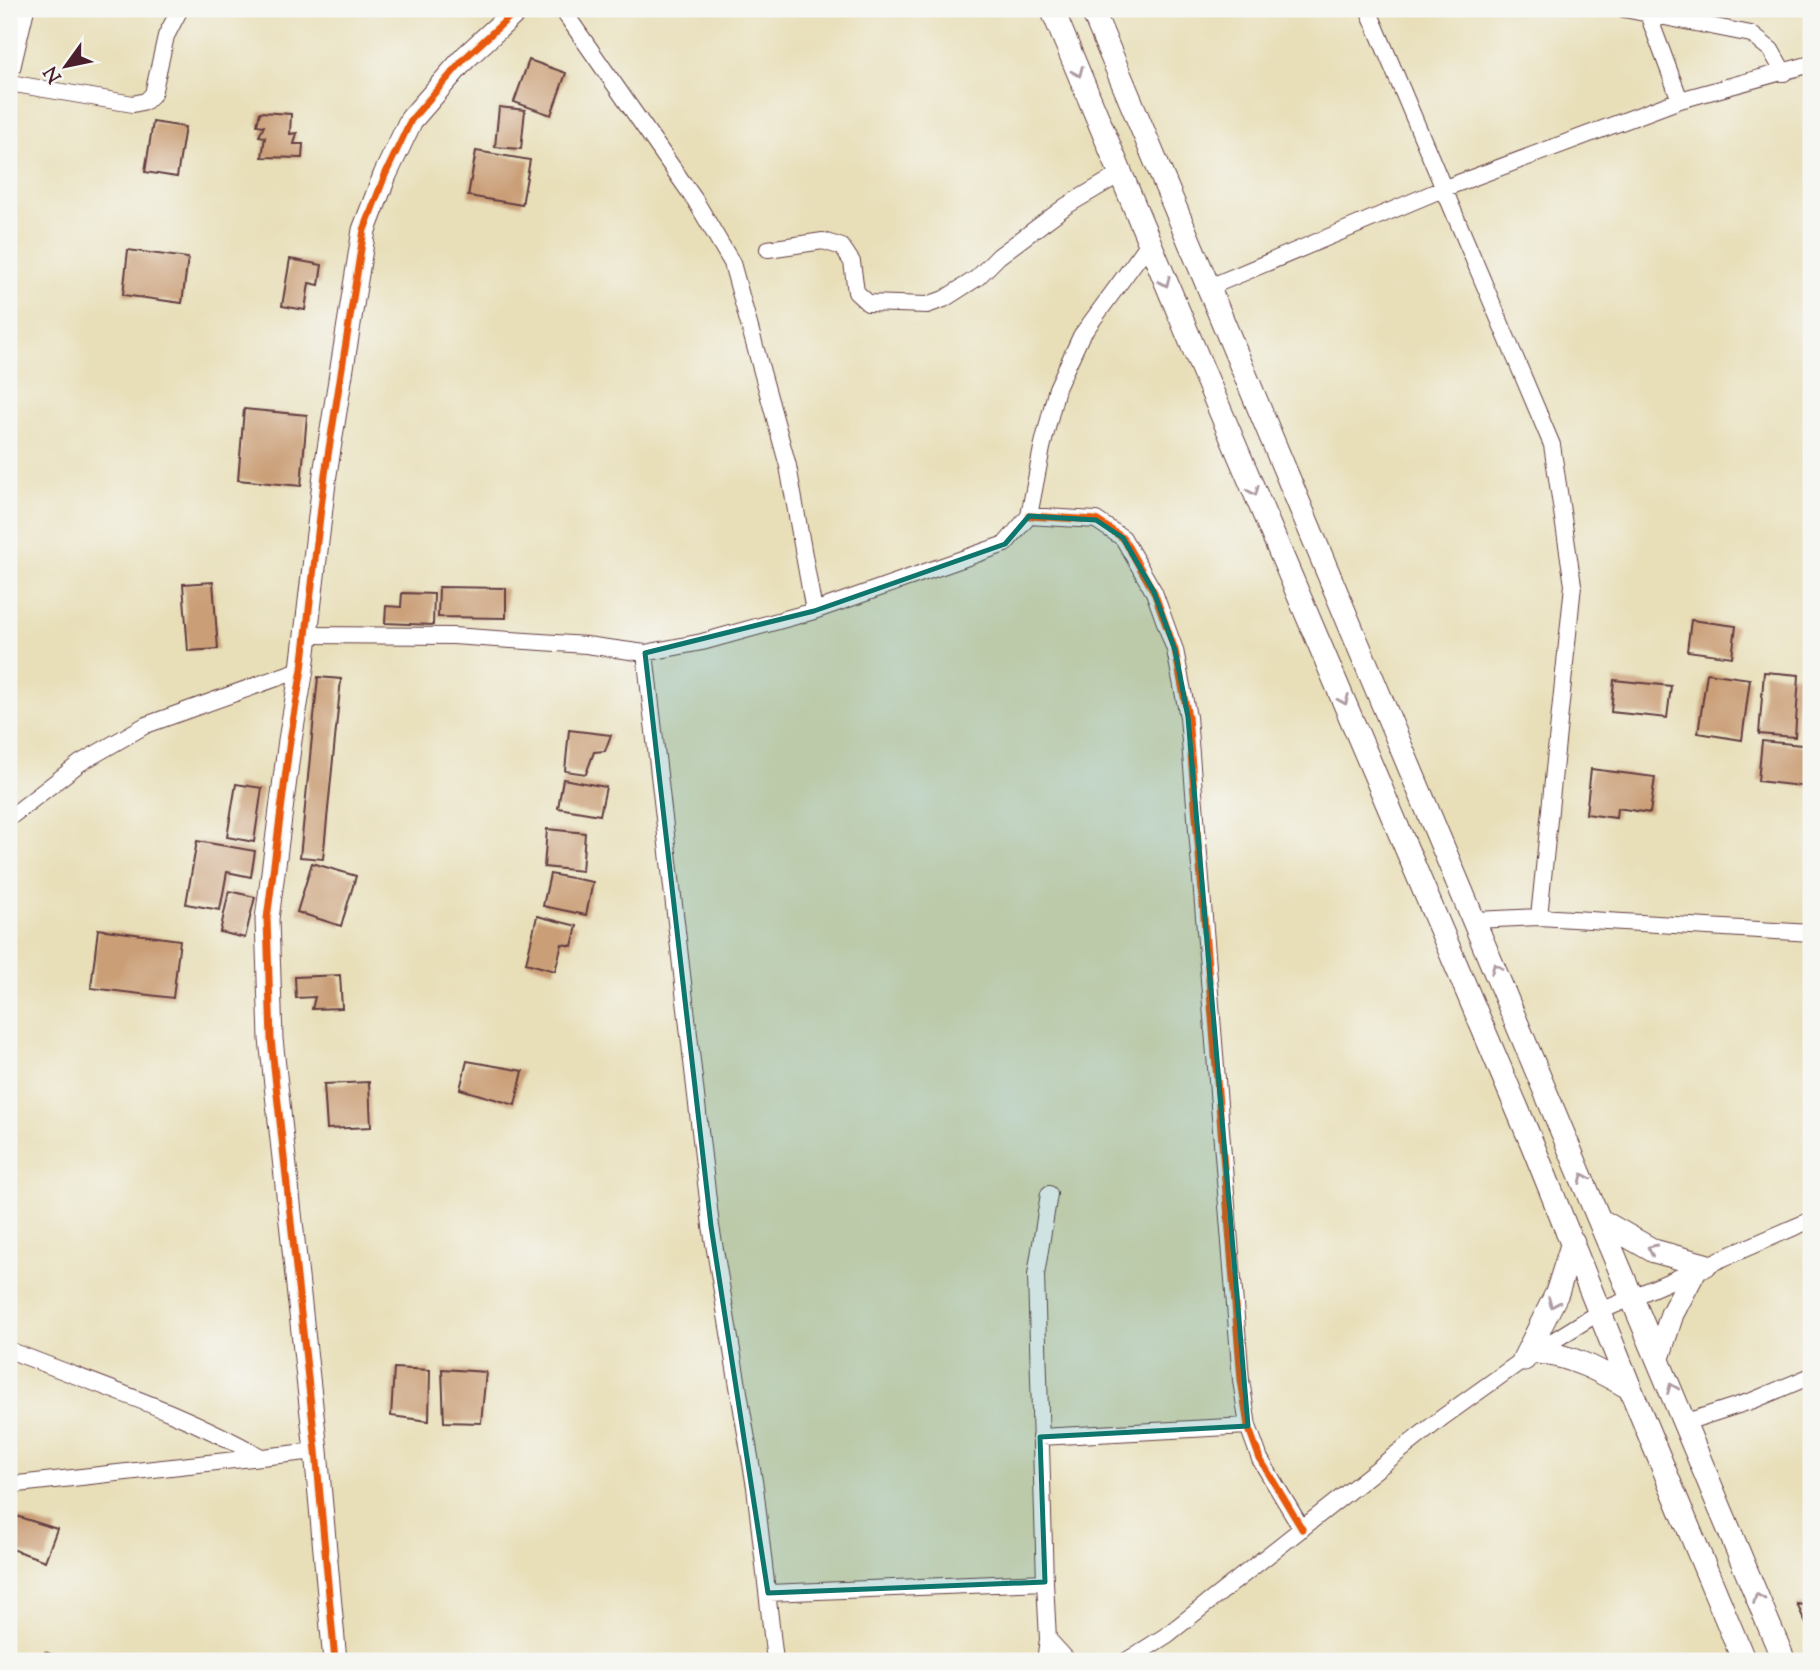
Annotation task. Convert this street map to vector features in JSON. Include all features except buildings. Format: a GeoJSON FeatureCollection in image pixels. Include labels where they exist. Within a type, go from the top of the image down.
{"type":"FeatureCollection","features":[{"type":"Feature","properties":{"kind":"main road"},"geometry":{"type":"LineString","coordinates":[[335,1661],[316,1451],[271,1039],[267,919],[302,669],[325,474],[364,230],[385,175],[411,120],[465,58],[518,9]]}},
{"type":"Feature","properties":{"kind":"main road"},"geometry":{"type":"LineString","coordinates":[[1052,9],[1573,1242],[1630,1388],[1744,1661]]}},
{"type":"Feature","properties":{"kind":"main road"},"geometry":{"type":"LineString","coordinates":[[1092,9],[1207,288],[1659,1355],[1784,1661]]}},
{"type":"Feature","properties":{"kind":"main road"},"geometry":{"type":"LineString","coordinates":[[1603,1222],[1654,1251],[1700,1267],[1672,1314],[1659,1355]]}},
{"type":"Feature","properties":{"kind":"main road"},"geometry":{"type":"LineString","coordinates":[[1573,1242],[1557,1293],[1531,1356],[1562,1356],[1586,1364],[1630,1388]]}},
{"type":"Feature","properties":{"kind":"street"},"geometry":{"type":"LineString","coordinates":[[26,9],[9,82],[133,104],[146,101],[153,93],[166,36],[180,9]]}},
{"type":"Feature","properties":{"kind":"street"},"geometry":{"type":"LineString","coordinates":[[562,9],[695,200],[732,263],[788,466],[814,611]]}},
{"type":"Feature","properties":{"kind":"street"},"geometry":{"type":"LineString","coordinates":[[1368,9],[1552,445],[1573,585],[1539,917]]}},
{"type":"Feature","properties":{"kind":"street"},"geometry":{"type":"LineString","coordinates":[[1624,9],[1647,10],[1751,34],[1771,50],[1784,73]]}},
{"type":"Feature","properties":{"kind":"street"},"geometry":{"type":"LineString","coordinates":[[1647,10],[1681,100]]}},
{"type":"Feature","properties":{"kind":"street"},"geometry":{"type":"LineString","coordinates":[[1207,288],[1445,188],[1681,100],[1811,64]]}},
{"type":"Feature","properties":{"kind":"street"},"geometry":{"type":"LineString","coordinates":[[768,250],[823,242],[842,247],[852,262],[856,292],[868,303],[926,305],[960,290],[999,256],[1066,206],[1120,174]]}},
{"type":"Feature","properties":{"kind":"street"},"geometry":{"type":"LineString","coordinates":[[306,635],[506,639],[645,653],[702,642],[814,611],[1005,544],[1029,516],[1057,388],[1081,336],[1149,243]]}},
{"type":"Feature","properties":{"kind":"street"},"geometry":{"type":"LineString","coordinates":[[1029,516],[1096,520],[1123,538],[1154,592],[1175,650],[1188,718],[1240,1366],[1248,1426],[1260,1459],[1302,1530]]}},
{"type":"Feature","properties":{"kind":"street"},"geometry":{"type":"LineString","coordinates":[[645,653],[710,1226],[755,1487],[775,1661]]}},
{"type":"Feature","properties":{"kind":"street"},"geometry":{"type":"LineString","coordinates":[[9,818],[80,763],[146,726],[302,669]]}},
{"type":"Feature","properties":{"kind":"street"},"geometry":{"type":"LineString","coordinates":[[1475,920],[1539,917],[1811,933]]}},
{"type":"Feature","properties":{"kind":"street"},"geometry":{"type":"LineString","coordinates":[[1045,1661],[1048,1639],[1036,1275],[1049,1194]]}},
{"type":"Feature","properties":{"kind":"street"},"geometry":{"type":"LineString","coordinates":[[1126,1661],[1167,1635],[1443,1417],[1531,1356],[1601,1311],[1811,1220]]}},
{"type":"Feature","properties":{"kind":"street"},"geometry":{"type":"LineString","coordinates":[[9,1350],[174,1413],[219,1433],[261,1457]]}},
{"type":"Feature","properties":{"kind":"street"},"geometry":{"type":"LineString","coordinates":[[1686,1422],[1754,1400],[1811,1376]]}},
{"type":"Feature","properties":{"kind":"street"},"geometry":{"type":"LineString","coordinates":[[1040,1437],[1248,1426]]}},
{"type":"Feature","properties":{"kind":"street"},"geometry":{"type":"LineString","coordinates":[[9,1485],[316,1451]]}},
{"type":"Feature","properties":{"kind":"street"},"geometry":{"type":"LineString","coordinates":[[768,1593],[1045,1583]]}},
{"type":"Feature","properties":{"kind":"street"},"geometry":{"type":"LineString","coordinates":[[1048,1639],[1068,1661]]}},
{"type":"Feature","properties":{"kind":"highlighted area"},"geometry":{"type":"Polygon","coordinates":[[[1029,516],[1096,520],[1123,538],[1154,592],[1175,650],[1188,717],[1248,1426],[1040,1437],[1045,1582],[768,1593],[711,1226],[645,653],[814,611],[1005,544],[1029,516]]]}},
{"type":"Feature","properties":{"kind":"cycle path"},"geometry":{"type":"LineString","coordinates":[[335,1661],[316,1451],[271,1039],[267,919],[302,669],[325,474],[364,230],[385,175],[411,120],[465,58],[518,9]]}},
{"type":"Feature","properties":{"kind":"cycle path"},"geometry":{"type":"LineString","coordinates":[[1029,516],[1096,520],[1123,538],[1154,592],[1175,650],[1188,717],[1241,1380],[1248,1426],[1260,1459],[1302,1529]]}}]}
